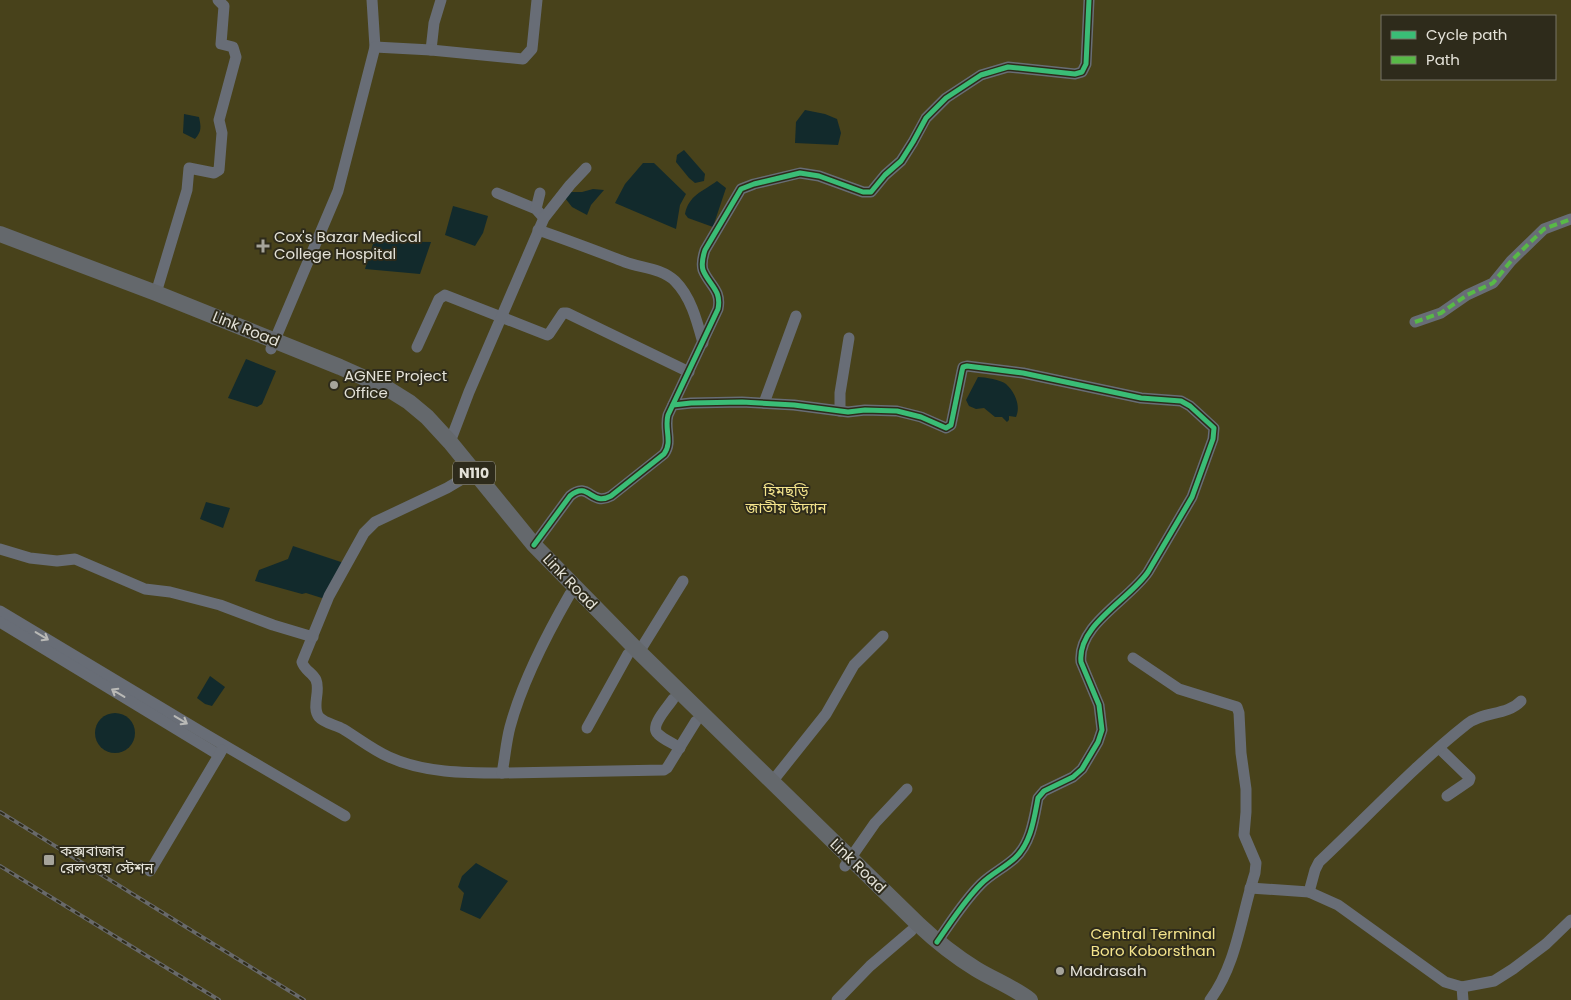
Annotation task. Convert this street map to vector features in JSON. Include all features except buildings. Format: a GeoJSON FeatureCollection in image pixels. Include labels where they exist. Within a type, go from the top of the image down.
{"type":"FeatureCollection","features":[{"type":"Feature","properties":{"kind":"highway","name":"Link Road"},"geometry":{"type":"LineString","coordinates":[[0,234],[156,293],[368,389],[404,408],[470,474],[673,699],[937,942],[976,969],[1018,991],[1030,1000]]}},
{"type":"Feature","properties":{"kind":"highway","name":"Link Road"},"geometry":{"type":"LineString","coordinates":[[0,244],[384,387],[409,402],[427,417],[450,442],[470,474],[528,552],[570,594],[771,783],[848,862],[911,931],[931,949],[971,977],[1015,1000]]}},
{"type":"Feature","properties":{"kind":"street"},"geometry":{"type":"LineString","coordinates":[[156,293],[187,190],[189,168],[214,173],[218,170],[222,133],[219,120],[236,57],[233,48],[221,44],[224,6],[218,0]]}},
{"type":"Feature","properties":{"kind":"street"},"geometry":{"type":"LineString","coordinates":[[273,345],[338,191],[375,47],[372,0]]}},
{"type":"Feature","properties":{"kind":"street"},"geometry":{"type":"LineString","coordinates":[[431,50],[434,23],[441,0]]}},
{"type":"Feature","properties":{"kind":"street"},"geometry":{"type":"LineString","coordinates":[[375,47],[431,50],[523,59],[532,49],[537,0]]}},
{"type":"Feature","properties":{"kind":"street"},"geometry":{"type":"LineString","coordinates":[[534,545],[576,490],[581,490],[600,499],[612,496],[668,449],[666,420],[703,343],[720,302],[718,294],[703,269],[702,261],[705,250],[741,189],[800,173],[819,176],[863,192],[871,192],[885,175],[901,161],[926,118],[946,98],[981,75],[1008,67],[1075,74],[1082,72],[1086,64],[1089,0]]}},
{"type":"Feature","properties":{"kind":"street"},"geometry":{"type":"LineString","coordinates":[[540,213],[586,168]]}},
{"type":"Feature","properties":{"kind":"street"},"geometry":{"type":"LineString","coordinates":[[497,193],[540,213]]}},
{"type":"Feature","properties":{"kind":"street"},"geometry":{"type":"LineString","coordinates":[[450,442],[469,392],[538,230],[540,193]]}},
{"type":"Feature","properties":{"kind":"street"},"geometry":{"type":"LineString","coordinates":[[1415,322],[1441,312],[1493,283],[1511,261],[1544,229],[1571,219]]}},
{"type":"Feature","properties":{"kind":"street"},"geometry":{"type":"LineString","coordinates":[[538,230],[572,241],[627,263],[654,270],[673,279],[686,294],[703,343]]}},
{"type":"Feature","properties":{"kind":"street"},"geometry":{"type":"LineString","coordinates":[[417,346],[439,299],[445,295],[546,334],[549,334],[564,313],[567,313],[689,372]]}},
{"type":"Feature","properties":{"kind":"street"},"geometry":{"type":"LineString","coordinates":[[764,403],[796,316]]}},
{"type":"Feature","properties":{"kind":"street"},"geometry":{"type":"LineString","coordinates":[[840,411],[841,385],[849,338]]}},
{"type":"Feature","properties":{"kind":"street"},"geometry":{"type":"LineString","coordinates":[[673,405],[690,403],[764,403],[840,411],[897,410],[921,416],[946,428],[951,425],[963,367],[968,366],[1023,373],[1141,398],[1181,401],[1190,406],[1214,428],[1213,439],[1192,497],[1148,572],[1141,582],[1094,626],[1086,638],[1080,662],[1099,705],[1102,730],[1098,742],[1082,769],[1073,777],[1040,794],[1030,834],[1024,846],[1016,857],[982,882],[937,942]]}},
{"type":"Feature","properties":{"kind":"street"},"geometry":{"type":"LineString","coordinates":[[470,474],[447,488],[375,522],[364,533],[329,596],[302,662],[303,666],[315,678],[318,687],[316,709],[318,716],[322,720],[341,727],[389,757],[414,766],[450,772],[643,769],[659,771],[667,768],[696,720]]}},
{"type":"Feature","properties":{"kind":"street"},"geometry":{"type":"LineString","coordinates":[[0,549],[30,558],[57,561],[75,559],[145,589],[170,592],[220,605],[258,620],[313,637]]}},
{"type":"Feature","properties":{"kind":"street"},"geometry":{"type":"LineString","coordinates":[[587,728],[633,653],[683,581]]}},
{"type":"Feature","properties":{"kind":"street"},"geometry":{"type":"LineString","coordinates":[[502,772],[510,728],[516,710],[545,642],[570,594]]}},
{"type":"Feature","properties":{"kind":"street"},"geometry":{"type":"LineString","coordinates":[[0,611],[222,750]]}},
{"type":"Feature","properties":{"kind":"street"},"geometry":{"type":"LineString","coordinates":[[0,622],[222,750],[345,816]]}},
{"type":"Feature","properties":{"kind":"street"},"geometry":{"type":"LineString","coordinates":[[771,783],[826,714],[854,665],[882,636]]}},
{"type":"Feature","properties":{"kind":"street"},"geometry":{"type":"LineString","coordinates":[[1133,658],[1179,689],[1236,707],[1239,713],[1246,797],[1244,835],[1256,863],[1255,874],[1228,968],[1219,988],[1210,1000]]}},
{"type":"Feature","properties":{"kind":"street"},"geometry":{"type":"LineString","coordinates":[[673,699],[656,722],[655,729],[657,734],[680,748]]}},
{"type":"Feature","properties":{"kind":"street"},"geometry":{"type":"LineString","coordinates":[[1309,892],[1319,862],[1439,748],[1474,719],[1515,708],[1521,701]]}},
{"type":"Feature","properties":{"kind":"street"},"geometry":{"type":"LineString","coordinates":[[1439,748],[1470,778],[1469,781],[1447,796]]}},
{"type":"Feature","properties":{"kind":"street"},"geometry":{"type":"LineString","coordinates":[[150,871],[222,750]]}},
{"type":"Feature","properties":{"kind":"street"},"geometry":{"type":"LineString","coordinates":[[848,862],[875,823],[907,789]]}},
{"type":"Feature","properties":{"kind":"street"},"geometry":{"type":"LineString","coordinates":[[1250,888],[1309,892],[1338,905],[1445,982],[1462,987],[1494,981],[1546,944],[1571,920]]}},
{"type":"Feature","properties":{"kind":"street"},"geometry":{"type":"LineString","coordinates":[[837,1000],[870,966],[911,931]]}},
{"type":"Feature","properties":{"kind":"street"},"geometry":{"type":"LineString","coordinates":[[1462,987],[1463,1000]]}},
{"type":"Feature","properties":{"kind":"green space","name":"হিমছড়ি জাতীয় উদ্যান"},"geometry":{"type":"Polygon","coordinates":[[[0,0],[1571,0],[1571,1000],[0,1000],[0,0]]]}},
{"type":"Feature","properties":{"kind":"water"},"geometry":{"type":"Polygon","coordinates":[[[805,110],[825,114],[837,119],[841,133],[838,145],[795,143],[796,122],[805,110]]]}},
{"type":"Feature","properties":{"kind":"water"},"geometry":{"type":"Polygon","coordinates":[[[184,114],[199,117],[200,129],[195,139],[183,133],[184,114]]]}},
{"type":"Feature","properties":{"kind":"water"},"geometry":{"type":"Polygon","coordinates":[[[684,150],[705,174],[704,181],[695,183],[676,162],[677,155],[684,150]]]}},
{"type":"Feature","properties":{"kind":"water"},"geometry":{"type":"Polygon","coordinates":[[[643,163],[654,163],[686,194],[680,205],[676,229],[615,203],[625,184],[643,163]]]}},
{"type":"Feature","properties":{"kind":"water"},"geometry":{"type":"Polygon","coordinates":[[[717,181],[726,188],[713,227],[688,218],[685,214],[693,198],[717,181]]]}},
{"type":"Feature","properties":{"kind":"water"},"geometry":{"type":"Polygon","coordinates":[[[593,189],[604,190],[591,205],[587,215],[572,207],[565,198],[569,192],[582,192],[593,189]]]}},
{"type":"Feature","properties":{"kind":"water"},"geometry":{"type":"Polygon","coordinates":[[[453,206],[488,216],[483,233],[475,246],[445,235],[453,206]]]}},
{"type":"Feature","properties":{"kind":"water"},"geometry":{"type":"Polygon","coordinates":[[[374,241],[431,242],[420,274],[365,269],[374,241]]]}},
{"type":"Feature","properties":{"kind":"water"},"geometry":{"type":"Polygon","coordinates":[[[246,359],[276,371],[262,404],[257,407],[228,398],[246,359]]]}},
{"type":"Feature","properties":{"kind":"water"},"geometry":{"type":"Polygon","coordinates":[[[978,377],[1000,381],[1009,387],[1018,408],[1016,417],[1009,416],[1007,422],[1002,417],[995,417],[984,408],[976,409],[969,406],[966,400],[978,377]]]}},
{"type":"Feature","properties":{"kind":"water"},"geometry":{"type":"Polygon","coordinates":[[[206,502],[230,508],[223,528],[200,519],[206,502]]]}},
{"type":"Feature","properties":{"kind":"water"},"geometry":{"type":"Polygon","coordinates":[[[293,546],[344,563],[325,599],[255,581],[259,570],[288,559],[293,546]]]}},
{"type":"Feature","properties":{"kind":"water"},"geometry":{"type":"Polygon","coordinates":[[[210,676],[225,687],[212,706],[205,704],[197,698],[210,676]]]}},
{"type":"Feature","properties":{"kind":"water"},"geometry":{"type":"Polygon","coordinates":[[[115,713],[129,719],[135,733],[129,747],[115,753],[101,747],[95,733],[101,719],[115,713]]]}},
{"type":"Feature","properties":{"kind":"water"},"geometry":{"type":"Polygon","coordinates":[[[476,863],[508,881],[480,919],[460,910],[464,893],[458,887],[462,876],[476,863]]]}},
{"type":"Feature","properties":{"kind":"railway"},"geometry":{"type":"LineString","coordinates":[[0,812],[304,1000]]}},
{"type":"Feature","properties":{"kind":"railway"},"geometry":{"type":"LineString","coordinates":[[0,866],[219,1000]]}},
{"type":"Feature","properties":{"kind":"marked path"},"geometry":{"type":"LineString","coordinates":[[1415,322],[1441,313],[1467,295],[1493,283],[1511,261],[1544,229],[1571,219]]}},
{"type":"Feature","properties":{"kind":"cycle path"},"geometry":{"type":"LineString","coordinates":[[534,545],[570,496],[582,491],[594,497],[604,499],[611,496],[664,454],[667,449],[668,415],[718,309],[717,292],[703,270],[702,262],[705,250],[741,189],[800,173],[819,176],[863,192],[871,192],[885,175],[901,161],[926,118],[946,98],[981,75],[1008,67],[1075,74],[1082,72],[1086,64],[1089,0]]}},
{"type":"Feature","properties":{"kind":"cycle path"},"geometry":{"type":"LineString","coordinates":[[673,405],[742,402],[794,405],[848,412],[865,410],[897,411],[921,417],[946,428],[951,425],[963,367],[967,366],[1023,373],[1141,398],[1181,401],[1190,406],[1214,428],[1213,439],[1192,497],[1148,572],[1095,625],[1087,636],[1082,649],[1081,662],[1099,705],[1102,730],[1098,742],[1082,769],[1073,777],[1044,791],[1038,798],[1031,830],[1025,845],[1011,862],[985,880],[975,891],[937,942]]}},
{"type":"Feature","properties":{"kind":"place","name":"Cox's Bazar Medical College Hospital"},"geometry":{"type":"Point","coordinates":[263,246]}},
{"type":"Feature","properties":{"kind":"place","name":"AGNEE Project Office"},"geometry":{"type":"Point","coordinates":[334,385]}},
{"type":"Feature","properties":{"kind":"place","name":"কক্সবাজার রেলওয়ে স্টেশন"},"geometry":{"type":"Point","coordinates":[49,860]}},
{"type":"Feature","properties":{"kind":"place","name":"Madrasah"},"geometry":{"type":"Point","coordinates":[1060,971]}},
{"type":"Feature","properties":{"kind":"park label","name":"Central Terminal Boro Koborsthan"},"geometry":{"type":"Point","coordinates":[1153,942]}}]}
